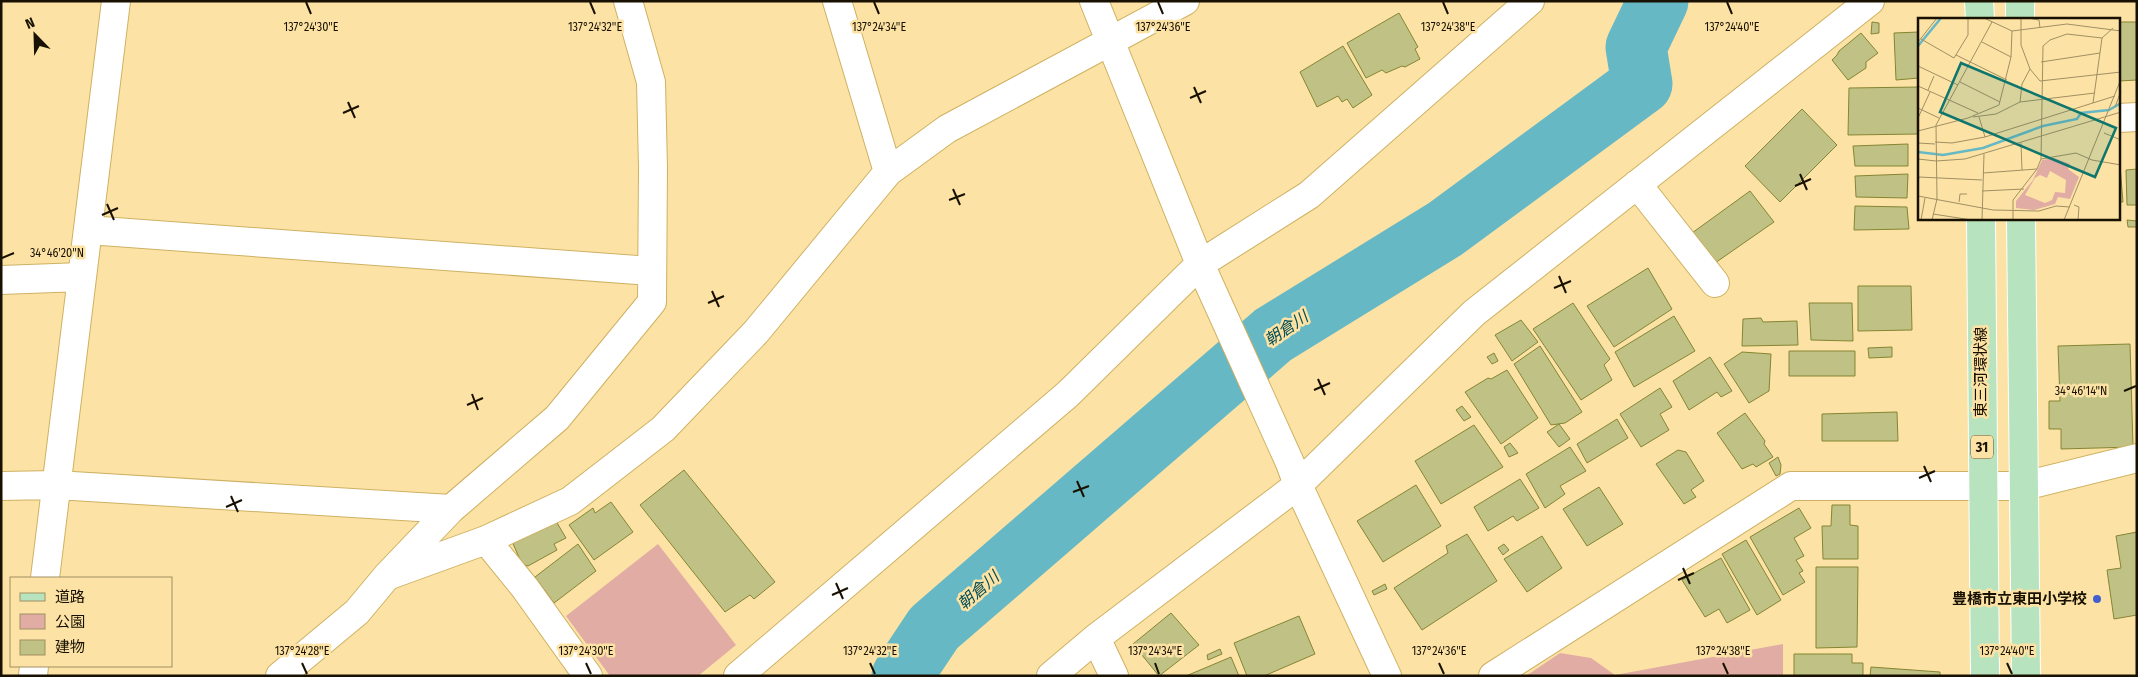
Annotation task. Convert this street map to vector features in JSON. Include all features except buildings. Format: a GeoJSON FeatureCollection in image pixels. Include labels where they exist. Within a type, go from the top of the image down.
{"type":"FeatureCollection","features":[{"type":"Feature","properties":{"kind":"main road"},"geometry":{"type":"LineString","coordinates":[[1979,1],[1980,18]]}},
{"type":"Feature","properties":{"kind":"main road"},"geometry":{"type":"LineString","coordinates":[[2020,1],[2020,18]]}},
{"type":"Feature","properties":{"kind":"main road","name":"東三河環状線"},"geometry":{"type":"LineString","coordinates":[[1981,220],[1985,676]]}},
{"type":"Feature","properties":{"kind":"main road"},"geometry":{"type":"LineString","coordinates":[[2021,220],[2026,676]]}},
{"type":"Feature","properties":{"kind":"street"},"geometry":{"type":"LineString","coordinates":[[45,577],[116,1]]}},
{"type":"Feature","properties":{"kind":"street"},"geometry":{"type":"LineString","coordinates":[[280,676],[356,612],[387,576],[451,510],[557,418],[652,302],[653,168],[651,82],[628,1]]}},
{"type":"Feature","properties":{"kind":"street"},"geometry":{"type":"LineString","coordinates":[[838,1],[888,172]]}},
{"type":"Feature","properties":{"kind":"street"},"geometry":{"type":"LineString","coordinates":[[1094,1],[1200,264],[1387,676]]}},
{"type":"Feature","properties":{"kind":"street"},"geometry":{"type":"LineString","coordinates":[[387,576],[486,540],[570,501],[663,429],[756,332],[888,172],[947,129],[1185,1]]}},
{"type":"Feature","properties":{"kind":"street"},"geometry":{"type":"LineString","coordinates":[[738,676],[1068,394],[1200,264],[1309,194],[1530,1]]}},
{"type":"Feature","properties":{"kind":"street"},"geometry":{"type":"LineString","coordinates":[[1051,676],[1294,474],[1474,313],[1870,1]]}},
{"type":"Feature","properties":{"kind":"street"},"geometry":{"type":"LineString","coordinates":[[2120,118],[2137,117]]}},
{"type":"Feature","properties":{"kind":"street"},"geometry":{"type":"LineString","coordinates":[[1637,184],[1715,283]]}},
{"type":"Feature","properties":{"kind":"street"},"geometry":{"type":"LineString","coordinates":[[88,230],[651,271]]}},
{"type":"Feature","properties":{"kind":"street"},"geometry":{"type":"LineString","coordinates":[[1,280],[82,277]]}},
{"type":"Feature","properties":{"kind":"street"},"geometry":{"type":"LineString","coordinates":[[1494,676],[1790,486],[2024,486],[2137,458]]}},
{"type":"Feature","properties":{"kind":"street"},"geometry":{"type":"LineString","coordinates":[[1,486],[56,485],[451,510]]}},
{"type":"Feature","properties":{"kind":"street"},"geometry":{"type":"LineString","coordinates":[[486,540],[525,588],[588,676]]}},
{"type":"Feature","properties":{"kind":"street"},"geometry":{"type":"LineString","coordinates":[[1096,638],[1114,676]]}},
{"type":"Feature","properties":{"kind":"green space"},"geometry":{"type":"Polygon","coordinates":[[[658,544],[736,645],[698,676],[610,676],[566,616],[658,544]]]}},
{"type":"Feature","properties":{"kind":"green space"},"geometry":{"type":"Polygon","coordinates":[[[1783,644],[1783,676],[1526,676],[1560,653],[1591,658],[1615,675],[1783,644]]]}},
{"type":"Feature","properties":{"kind":"waterway","name":"朝倉川"},"geometry":{"type":"LineString","coordinates":[[902,676],[934,628],[1273,335],[1445,229],[1642,84],[1636,47],[1658,1]]}},
{"type":"Feature","properties":{"kind":"place","name":"豊橋市立東田小学校"},"geometry":{"type":"Point","coordinates":[2097,599]}}]}
